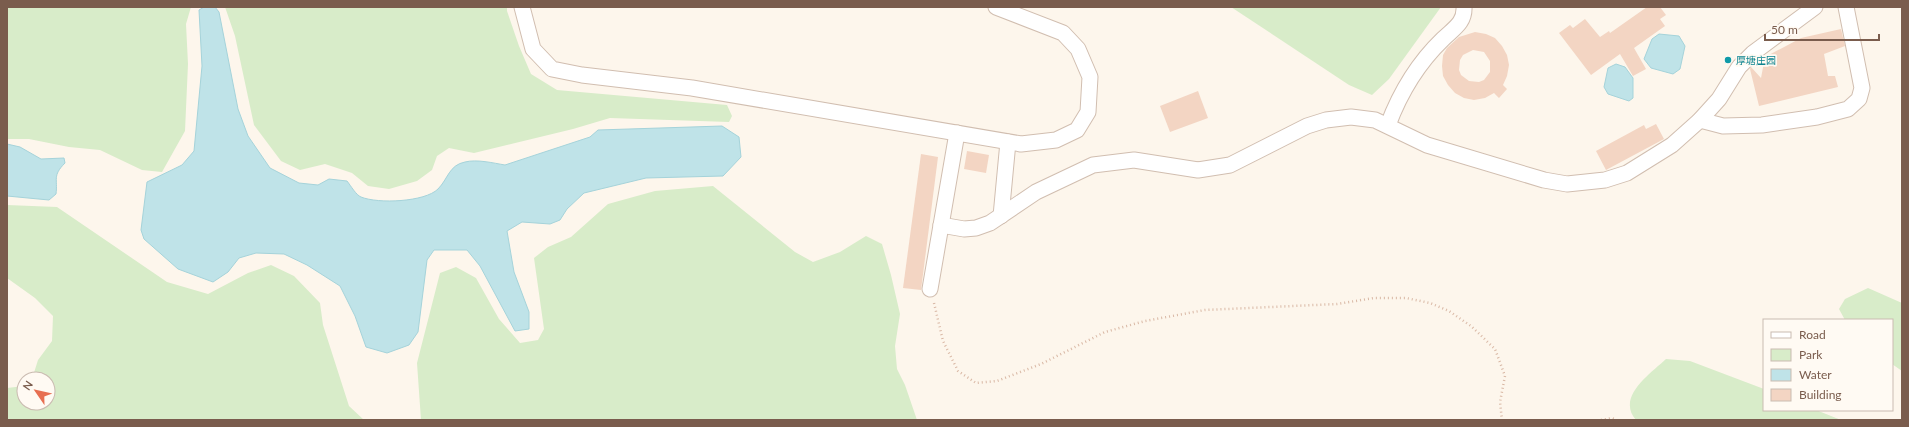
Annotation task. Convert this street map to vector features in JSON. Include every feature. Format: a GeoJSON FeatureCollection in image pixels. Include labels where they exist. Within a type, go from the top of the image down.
{"type":"FeatureCollection","features":[{"type":"Feature","properties":{"kind":"street"},"geometry":{"type":"LineString","coordinates":[[522,7],[533,49],[552,69],[582,75],[692,88],[1021,144],[1056,140],[1077,130],[1088,112],[1090,77],[1078,49],[1063,33],[996,7]]}},
{"type":"Feature","properties":{"kind":"street"},"geometry":{"type":"LineString","coordinates":[[1388,125],[1397,103],[1411,77],[1442,39],[1460,23],[1463,18],[1464,7]]}},
{"type":"Feature","properties":{"kind":"street"},"geometry":{"type":"LineString","coordinates":[[942,225],[964,229],[976,228],[990,223],[1036,192],[1093,165],[1134,160],[1198,170],[1230,165],[1308,126],[1326,120],[1351,117],[1375,120],[1428,145],[1544,180],[1567,184],[1605,180],[1627,173],[1672,145],[1700,120],[1719,99],[1739,68],[1753,53],[1815,7]]}},
{"type":"Feature","properties":{"kind":"street"},"geometry":{"type":"LineString","coordinates":[[1700,120],[1723,126],[1762,125],[1817,117],[1848,109],[1859,99],[1862,88],[1846,7]]}},
{"type":"Feature","properties":{"kind":"street"},"geometry":{"type":"LineString","coordinates":[[930,289],[958,133]]}},
{"type":"Feature","properties":{"kind":"street"},"geometry":{"type":"LineString","coordinates":[[1001,216],[1008,142]]}},
{"type":"Feature","properties":{"kind":"path"},"geometry":{"type":"LineString","coordinates":[[930,289],[943,341],[958,371],[976,383],[997,381],[1041,364],[1105,332],[1146,321],[1205,310],[1337,304],[1374,298],[1406,298],[1430,303],[1449,311],[1471,326],[1495,349],[1505,376],[1500,402],[1502,420]]}},
{"type":"Feature","properties":{"kind":"path"},"geometry":{"type":"LineString","coordinates":[[1601,420],[1612,418],[1616,420]]}},
{"type":"Feature","properties":{"kind":"green space"},"geometry":{"type":"Polygon","coordinates":[[[7,7],[191,7],[186,24],[188,64],[185,131],[162,172],[142,170],[100,150],[69,147],[29,139],[7,139],[7,7]]]}},
{"type":"Feature","properties":{"kind":"green space"},"geometry":{"type":"Polygon","coordinates":[[[225,7],[507,7],[519,46],[531,74],[557,90],[727,105],[732,116],[729,122],[610,118],[573,129],[474,153],[449,148],[437,156],[432,170],[417,181],[389,189],[368,186],[352,173],[325,164],[300,170],[281,161],[254,125],[235,36],[225,7]]]}},
{"type":"Feature","properties":{"kind":"green space"},"geometry":{"type":"Polygon","coordinates":[[[1231,7],[1441,7],[1389,79],[1372,95],[1349,85],[1231,7]]]}},
{"type":"Feature","properties":{"kind":"green space"},"geometry":{"type":"Polygon","coordinates":[[[713,186],[795,252],[813,262],[840,252],[866,236],[882,244],[900,314],[895,346],[897,369],[905,385],[917,420],[421,420],[417,363],[440,273],[456,267],[476,278],[499,319],[520,343],[538,340],[544,329],[534,258],[548,247],[571,237],[608,204],[655,191],[713,186]]]}},
{"type":"Feature","properties":{"kind":"green space"},"geometry":{"type":"Polygon","coordinates":[[[7,205],[57,207],[167,282],[208,294],[248,273],[271,265],[294,276],[320,303],[323,325],[349,406],[364,420],[7,420],[7,388],[16,387],[16,411],[56,411],[56,371],[35,371],[38,360],[52,341],[53,316],[35,298],[7,278],[7,205]]]}},
{"type":"Feature","properties":{"kind":"green space"},"geometry":{"type":"Polygon","coordinates":[[[1868,288],[1902,303],[1902,371],[1893,365],[1893,319],[1844,319],[1839,309],[1845,299],[1868,288]]]}},
{"type":"Feature","properties":{"kind":"green space"},"geometry":{"type":"Polygon","coordinates":[[[1666,359],[1690,361],[1763,389],[1763,411],[1818,411],[1841,420],[1636,420],[1631,411],[1630,403],[1632,395],[1644,379],[1666,359]]]}},
{"type":"Feature","properties":{"kind":"water"},"geometry":{"type":"Polygon","coordinates":[[[204,7],[215,7],[219,12],[238,109],[248,136],[270,168],[299,183],[318,185],[329,179],[347,181],[355,192],[361,197],[378,201],[412,199],[423,197],[438,189],[455,166],[465,162],[475,161],[505,165],[590,137],[598,130],[722,126],[739,137],[741,157],[723,176],[646,178],[584,193],[567,209],[560,220],[550,224],[522,222],[507,231],[514,272],[529,312],[529,329],[515,331],[480,266],[467,250],[434,250],[427,260],[418,332],[409,345],[387,353],[366,347],[355,316],[340,286],[307,265],[284,254],[256,253],[239,258],[228,272],[213,282],[178,269],[144,239],[141,230],[147,182],[182,165],[194,151],[202,66],[199,10],[204,7]]]}},
{"type":"Feature","properties":{"kind":"water"},"geometry":{"type":"Polygon","coordinates":[[[1659,34],[1679,36],[1685,46],[1680,69],[1673,74],[1651,68],[1644,59],[1652,39],[1659,34]]]}},
{"type":"Feature","properties":{"kind":"water"},"geometry":{"type":"Polygon","coordinates":[[[1616,64],[1625,67],[1633,78],[1633,98],[1629,101],[1608,94],[1604,87],[1608,68],[1616,64]]]}},
{"type":"Feature","properties":{"kind":"water"},"geometry":{"type":"Polygon","coordinates":[[[7,144],[20,147],[41,159],[64,158],[65,163],[58,171],[56,178],[56,194],[49,200],[7,196],[7,144]]]}},
{"type":"Feature","properties":{"kind":"building"},"geometry":{"type":"Polygon","coordinates":[[[1647,7],[1660,7],[1666,15],[1660,19],[1665,26],[1634,48],[1646,69],[1633,76],[1620,54],[1591,75],[1559,33],[1570,25],[1573,28],[1585,19],[1600,37],[1609,31],[1610,33],[1647,7]]]}},
{"type":"Feature","properties":{"kind":"building"},"geometry":{"type":"Polygon","coordinates":[[[1841,29],[1845,46],[1824,54],[1828,76],[1835,76],[1838,87],[1759,106],[1750,69],[1751,67],[1761,78],[1765,57],[1801,38],[1841,29]]]}},
{"type":"Feature","properties":{"kind":"building"},"geometry":{"type":"Polygon","coordinates":[[[1475,32],[1486,34],[1495,38],[1502,46],[1507,55],[1509,65],[1507,76],[1503,85],[1507,89],[1499,98],[1494,93],[1485,98],[1474,100],[1464,98],[1455,93],[1448,85],[1443,76],[1443,55],[1447,48],[1459,37],[1475,32]],[[1473,50],[1463,55],[1460,60],[1459,70],[1461,75],[1469,81],[1479,82],[1484,80],[1490,72],[1490,61],[1484,52],[1473,50]]]}},
{"type":"Feature","properties":{"kind":"building"},"geometry":{"type":"Polygon","coordinates":[[[1198,91],[1208,118],[1170,132],[1160,106],[1198,91]]]}},
{"type":"Feature","properties":{"kind":"building"},"geometry":{"type":"Polygon","coordinates":[[[1656,124],[1664,139],[1606,170],[1596,151],[1644,125],[1646,129],[1656,124]]]}},
{"type":"Feature","properties":{"kind":"building"},"geometry":{"type":"Polygon","coordinates":[[[967,151],[989,155],[986,173],[964,169],[967,151]]]}},
{"type":"Feature","properties":{"kind":"building"},"geometry":{"type":"Polygon","coordinates":[[[921,154],[938,157],[921,290],[903,288],[921,154]]]}},
{"type":"Feature","properties":{"kind":"place","name":"厚塘庄园"},"geometry":{"type":"Point","coordinates":[1728,60]}}]}
